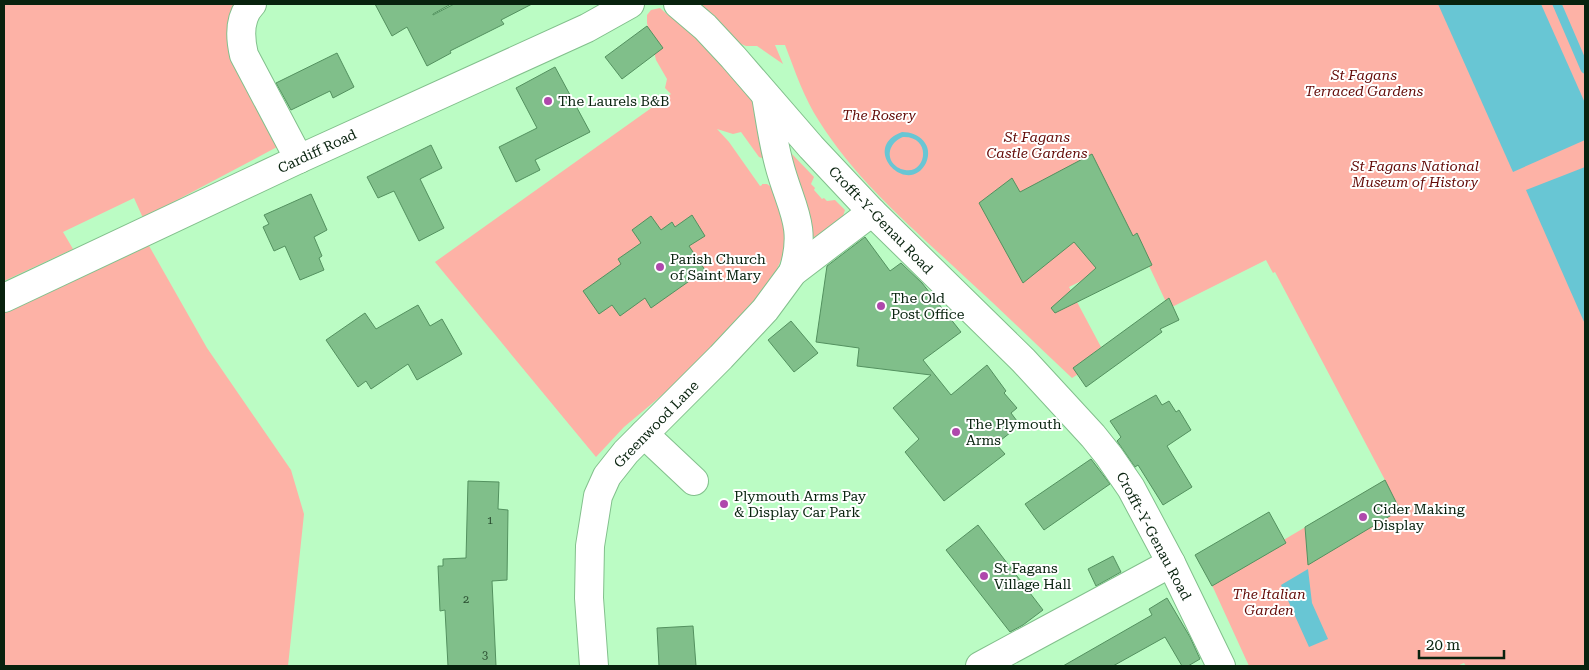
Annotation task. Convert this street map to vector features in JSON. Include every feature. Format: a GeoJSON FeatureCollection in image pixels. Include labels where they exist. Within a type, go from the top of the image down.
{"type":"FeatureCollection","features":[{"type":"Feature","properties":{"kind":"street"},"geometry":{"type":"LineString","coordinates":[[252,4],[242,24],[240,40],[244,55],[299,159]]}},
{"type":"Feature","properties":{"kind":"street","name":"Cardiff Road"},"geometry":{"type":"LineString","coordinates":[[4,298],[299,159],[588,28],[630,4]]}},
{"type":"Feature","properties":{"kind":"street","name":"Crofft-Y-Genau Road"},"geometry":{"type":"LineString","coordinates":[[678,4],[705,27],[872,212],[1023,360],[1093,436],[1131,488],[1171,562],[1221,666]]}},
{"type":"Feature","properties":{"kind":"street","name":"Greenwood Lane"},"geometry":{"type":"LineString","coordinates":[[766,94],[778,161],[797,216],[800,236],[799,255],[793,272]]}},
{"type":"Feature","properties":{"kind":"street","name":"Greenwood Lane"},"geometry":{"type":"LineString","coordinates":[[594,666],[589,573],[598,496],[607,476],[626,452],[765,310],[793,272],[872,212]]}},
{"type":"Feature","properties":{"kind":"street"},"geometry":{"type":"LineString","coordinates":[[644,434],[694,481]]}},
{"type":"Feature","properties":{"kind":"street"},"geometry":{"type":"LineString","coordinates":[[980,666],[1171,562]]}},
{"type":"Feature","properties":{"kind":"green space"},"geometry":{"type":"Polygon","coordinates":[[[4,4],[238,4],[234,53],[277,147],[143,218],[134,198],[63,232],[73,249],[4,281],[4,4]]]}},
{"type":"Feature","properties":{"kind":"green space","name":"St Fagans National Museum of History"},"geometry":{"type":"Polygon","coordinates":[[[699,4],[1585,4],[1585,666],[1466,666],[1464,663],[1457,666],[1249,666],[1211,583],[1385,480],[1275,272],[1273,273],[1266,260],[1172,307],[1166,302],[1142,251],[1069,287],[1101,347],[1092,354],[1097,362],[1072,378],[907,224],[851,165],[834,143],[809,103],[785,45],[775,45],[783,64],[757,46],[746,46],[734,41],[755,86],[764,158],[759,157],[741,132],[733,134],[717,129],[729,142],[760,186],[767,184],[777,191],[788,245],[769,286],[686,375],[624,427],[596,457],[435,262],[671,94],[665,88],[667,79],[656,60],[647,23],[647,15],[651,10],[660,8],[669,16],[676,16],[698,9],[699,4]]]}},
{"type":"Feature","properties":{"kind":"green space"},"geometry":{"type":"Polygon","coordinates":[[[791,153],[814,177],[811,184],[822,199],[824,198],[827,201],[835,200],[845,210],[841,222],[819,239],[810,235],[787,157],[791,153]]]}},
{"type":"Feature","properties":{"kind":"green space"},"geometry":{"type":"Polygon","coordinates":[[[148,244],[207,348],[291,470],[304,514],[288,666],[4,666],[4,313],[148,244]]]}},
{"type":"Feature","properties":{"kind":"water"},"geometry":{"type":"Polygon","coordinates":[[[1438,4],[1541,4],[1585,103],[1585,140],[1513,172],[1438,4]]]}},
{"type":"Feature","properties":{"kind":"water"},"geometry":{"type":"Polygon","coordinates":[[[902,132],[914,134],[923,141],[928,151],[928,157],[926,163],[918,172],[909,175],[899,173],[891,167],[886,158],[885,149],[890,139],[902,132]],[[903,137],[891,147],[890,158],[901,169],[912,170],[922,161],[922,148],[919,142],[912,138],[903,137]]]}},
{"type":"Feature","properties":{"kind":"water"},"geometry":{"type":"Polygon","coordinates":[[[1585,167],[1585,324],[1526,190],[1585,167]]]}},
{"type":"Feature","properties":{"kind":"water"},"geometry":{"type":"Polygon","coordinates":[[[1308,569],[1312,603],[1328,639],[1309,647],[1281,585],[1308,569]]]}},
{"type":"Feature","properties":{"kind":"building"},"geometry":{"type":"Polygon","coordinates":[[[375,4],[451,4],[433,15],[454,4],[532,4],[501,20],[504,24],[450,51],[451,53],[427,66],[407,27],[392,36],[375,4]]]}},
{"type":"Feature","properties":{"kind":"building"},"geometry":{"type":"Polygon","coordinates":[[[647,26],[663,48],[622,79],[605,57],[647,26]]]}},
{"type":"Feature","properties":{"kind":"building"},"geometry":{"type":"Polygon","coordinates":[[[337,53],[354,87],[333,98],[330,91],[291,110],[276,83],[337,53]]]}},
{"type":"Feature","properties":{"kind":"building"},"geometry":{"type":"Polygon","coordinates":[[[555,67],[590,132],[535,160],[540,170],[516,182],[499,147],[537,128],[516,88],[555,67]]]}},
{"type":"Feature","properties":{"kind":"building"},"geometry":{"type":"Polygon","coordinates":[[[431,145],[442,168],[420,179],[444,228],[419,241],[394,191],[378,198],[367,177],[431,145]]]}},
{"type":"Feature","properties":{"kind":"building"},"geometry":{"type":"Polygon","coordinates":[[[1092,154],[1133,236],[1137,233],[1152,265],[1055,313],[1051,308],[1096,268],[1074,242],[1023,283],[979,203],[1012,178],[1020,192],[1092,154]]]}},
{"type":"Feature","properties":{"kind":"building"},"geometry":{"type":"Polygon","coordinates":[[[311,194],[327,230],[314,237],[322,256],[319,258],[324,270],[300,280],[285,246],[274,251],[263,227],[269,224],[264,215],[311,194]]]}},
{"type":"Feature","properties":{"kind":"building","name":"Parish Church of Saint Mary"},"geometry":{"type":"Polygon","coordinates":[[[692,215],[705,236],[689,246],[705,270],[651,308],[645,298],[620,316],[612,305],[599,314],[583,291],[621,264],[618,259],[641,243],[632,230],[651,216],[661,230],[672,222],[675,227],[692,215]]]}},
{"type":"Feature","properties":{"kind":"building"},"geometry":{"type":"Polygon","coordinates":[[[865,237],[890,271],[901,263],[922,283],[961,332],[923,360],[951,395],[987,365],[1006,391],[1004,393],[1017,408],[1011,413],[1020,425],[996,444],[1005,454],[944,501],[905,452],[919,439],[893,408],[931,375],[857,366],[859,348],[816,342],[827,266],[865,237]]]}},
{"type":"Feature","properties":{"kind":"building"},"geometry":{"type":"Polygon","coordinates":[[[1169,298],[1179,320],[1160,329],[1162,332],[1086,387],[1073,368],[1169,298]]]}},
{"type":"Feature","properties":{"kind":"building"},"geometry":{"type":"Polygon","coordinates":[[[418,305],[430,326],[442,319],[462,354],[417,380],[408,364],[371,389],[366,381],[358,387],[326,340],[365,313],[376,329],[418,305]]]}},
{"type":"Feature","properties":{"kind":"building"},"geometry":{"type":"Polygon","coordinates":[[[791,321],[818,353],[794,372],[768,340],[791,321]]]}},
{"type":"Feature","properties":{"kind":"building"},"geometry":{"type":"Polygon","coordinates":[[[1156,395],[1162,405],[1169,401],[1176,412],[1179,410],[1191,430],[1167,446],[1192,487],[1163,505],[1138,465],[1135,467],[1117,441],[1121,437],[1110,421],[1156,395]]]}},
{"type":"Feature","properties":{"kind":"building"},"geometry":{"type":"Polygon","coordinates":[[[1091,459],[1110,484],[1044,530],[1025,504],[1091,459]]]}},
{"type":"Feature","properties":{"kind":"building"},"geometry":{"type":"Polygon","coordinates":[[[1385,480],[1400,510],[1308,565],[1305,527],[1385,480]]]}},
{"type":"Feature","properties":{"kind":"building"},"geometry":{"type":"Polygon","coordinates":[[[468,481],[499,482],[498,509],[508,510],[507,580],[492,581],[496,666],[448,666],[445,610],[440,611],[438,566],[443,566],[443,559],[466,558],[468,481]]]}},
{"type":"Feature","properties":{"kind":"building"},"geometry":{"type":"Polygon","coordinates":[[[1269,512],[1286,543],[1212,586],[1195,555],[1269,512]]]}},
{"type":"Feature","properties":{"kind":"building"},"geometry":{"type":"Polygon","coordinates":[[[978,525],[1043,610],[1010,632],[946,550],[978,525]]]}},
{"type":"Feature","properties":{"kind":"building"},"geometry":{"type":"Polygon","coordinates":[[[1113,556],[1121,572],[1096,586],[1088,569],[1113,556]]]}},
{"type":"Feature","properties":{"kind":"building"},"geometry":{"type":"Polygon","coordinates":[[[1167,598],[1190,637],[1200,659],[1188,666],[1182,666],[1165,637],[1113,666],[1063,666],[1152,615],[1149,609],[1167,598]]]}},
{"type":"Feature","properties":{"kind":"building"},"geometry":{"type":"Polygon","coordinates":[[[693,626],[696,666],[659,666],[657,628],[693,626]]]}},
{"type":"Feature","properties":{"kind":"waterway"},"geometry":{"type":"LineString","coordinates":[[1557,4],[1585,69]]}},
{"type":"Feature","properties":{"kind":"place","name":"The Laurels B&B"},"geometry":{"type":"Point","coordinates":[548,101]}},
{"type":"Feature","properties":{"kind":"place","name":"Parish Church of Saint Mary"},"geometry":{"type":"Point","coordinates":[660,267]}},
{"type":"Feature","properties":{"kind":"place","name":"The Old Post Office"},"geometry":{"type":"Point","coordinates":[881,306]}},
{"type":"Feature","properties":{"kind":"place","name":"The Plymouth Arms"},"geometry":{"type":"Point","coordinates":[956,432]}},
{"type":"Feature","properties":{"kind":"place","name":"Plymouth Arms Pay & Display Car Park"},"geometry":{"type":"Point","coordinates":[724,504]}},
{"type":"Feature","properties":{"kind":"place","name":"Cider Making Display"},"geometry":{"type":"Point","coordinates":[1363,517]}},
{"type":"Feature","properties":{"kind":"place","name":"St Fagans Village Hall"},"geometry":{"type":"Point","coordinates":[984,576]}},
{"type":"Feature","properties":{"kind":"park label","name":"St Fagans Terraced Gardens"},"geometry":{"type":"Point","coordinates":[1364,84]}},
{"type":"Feature","properties":{"kind":"park label","name":"The Rosery"},"geometry":{"type":"Point","coordinates":[879,115]}},
{"type":"Feature","properties":{"kind":"park label","name":"St Fagans Castle Gardens"},"geometry":{"type":"Point","coordinates":[1037,146]}},
{"type":"Feature","properties":{"kind":"park label","name":"The Italian Garden"},"geometry":{"type":"Point","coordinates":[1269,602]}}]}
